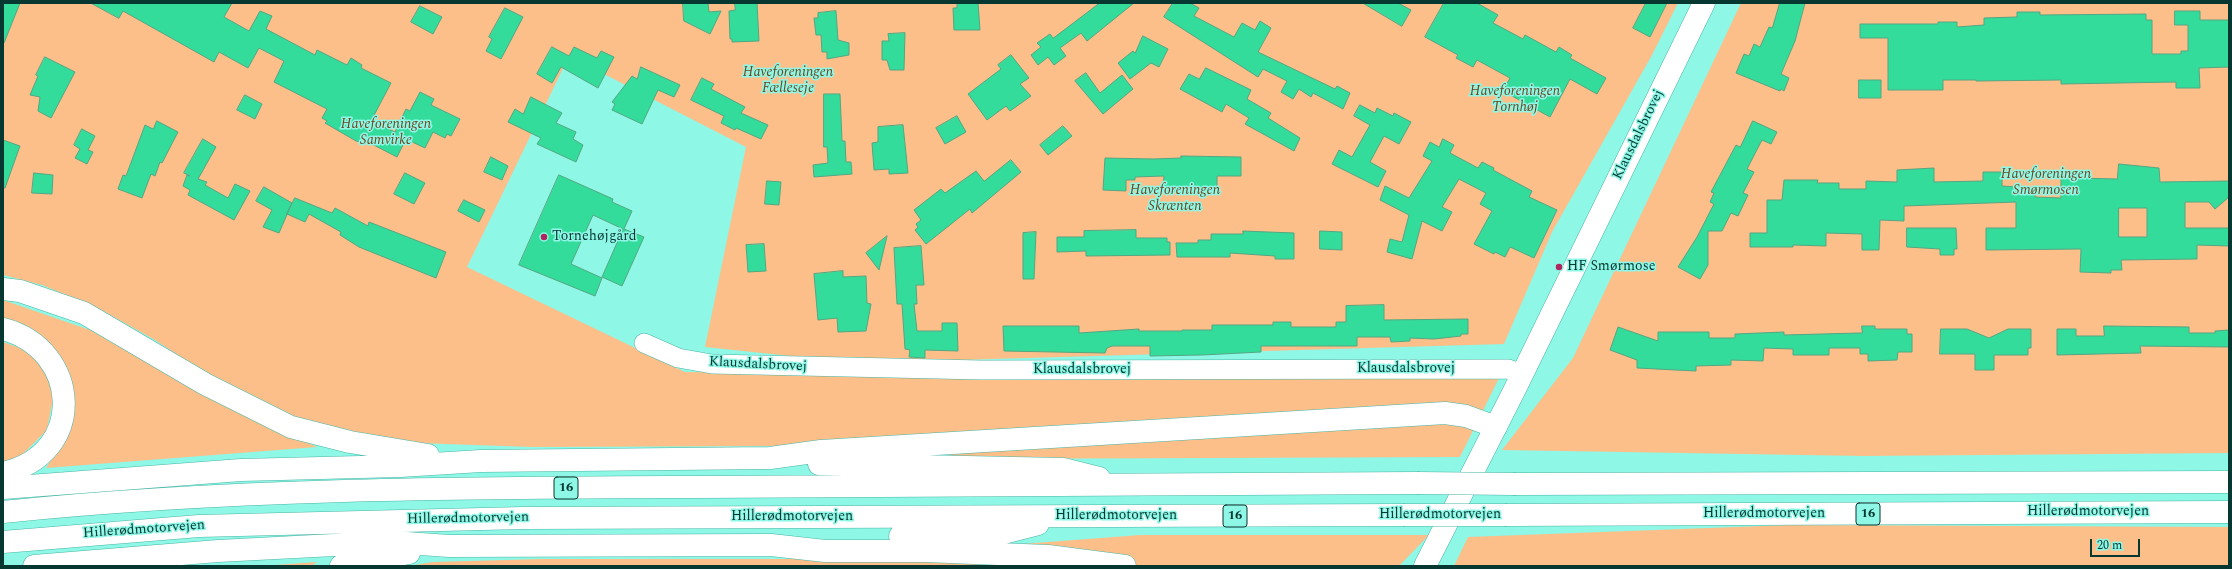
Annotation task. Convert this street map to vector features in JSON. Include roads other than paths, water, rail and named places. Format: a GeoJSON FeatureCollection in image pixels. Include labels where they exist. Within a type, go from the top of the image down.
{"type":"FeatureCollection","features":[{"type":"Feature","properties":{"kind":"main road","name":"Klausdalsbrovej"},"geometry":{"type":"LineString","coordinates":[[1425,566],[1496,427],[1704,3]]}},
{"type":"Feature","properties":{"kind":"main road"},"geometry":{"type":"LineString","coordinates":[[3,289],[20,291],[84,313],[205,384],[290,427],[350,442],[406,452],[481,461]]}},
{"type":"Feature","properties":{"kind":"main road"},"geometry":{"type":"LineString","coordinates":[[3,329],[40,348],[60,379],[64,404],[61,424],[54,442],[34,462],[16,470],[3,473]]}},
{"type":"Feature","properties":{"kind":"main road"},"geometry":{"type":"LineString","coordinates":[[3,488],[241,470],[400,466],[481,461],[770,458],[821,451],[1445,412],[1466,416],[1496,427]]}},
{"type":"Feature","properties":{"kind":"main road"},"geometry":{"type":"LineString","coordinates":[[770,458],[818,464],[1063,469],[1129,486]]}},
{"type":"Feature","properties":{"kind":"main road","name":"Hillerødmotorvejen"},"geometry":{"type":"LineString","coordinates":[[3,512],[71,505],[206,496],[525,488],[2229,482]]}},
{"type":"Feature","properties":{"kind":"main road","name":"Hillerødmotorvejen"},"geometry":{"type":"LineString","coordinates":[[3,542],[223,525],[531,518],[2229,512]]}},
{"type":"Feature","properties":{"kind":"main road","name":"16"},"geometry":{"type":"LineString","coordinates":[[771,545],[826,537],[1003,533],[1067,516]]}},
{"type":"Feature","properties":{"kind":"main road"},"geometry":{"type":"LineString","coordinates":[[34,566],[218,551],[392,542],[450,546],[771,545],[825,551],[924,551],[1048,556],[1125,566]]}},
{"type":"Feature","properties":{"kind":"main road"},"geometry":{"type":"LineString","coordinates":[[341,566],[450,546]]}},
{"type":"Feature","properties":{"kind":"street","name":"Klausdalsbrovej"},"geometry":{"type":"LineString","coordinates":[[644,343],[678,358],[712,364],[981,370],[1508,369],[1522,374]]}},
{"type":"Feature","properties":{"kind":"place","name":"Tornehøjgård"},"geometry":{"type":"Point","coordinates":[544,237]}},
{"type":"Feature","properties":{"kind":"place","name":"HF Smørmose"},"geometry":{"type":"Point","coordinates":[1559,267]}},
{"type":"Feature","properties":{"kind":"park label","name":"Haveforeningen Fælleseje"},"geometry":{"type":"Point","coordinates":[788,82]}},
{"type":"Feature","properties":{"kind":"park label","name":"Haveforeningen Tornhøj"},"geometry":{"type":"Point","coordinates":[1515,100]}},
{"type":"Feature","properties":{"kind":"park label","name":"Haveforeningen Samvirke"},"geometry":{"type":"Point","coordinates":[386,134]}},
{"type":"Feature","properties":{"kind":"park label","name":"Haveforeningen Smørmosen"},"geometry":{"type":"Point","coordinates":[2046,184]}},
{"type":"Feature","properties":{"kind":"park label","name":"Haveforeningen Skrænten"},"geometry":{"type":"Point","coordinates":[1175,200]}}]}
